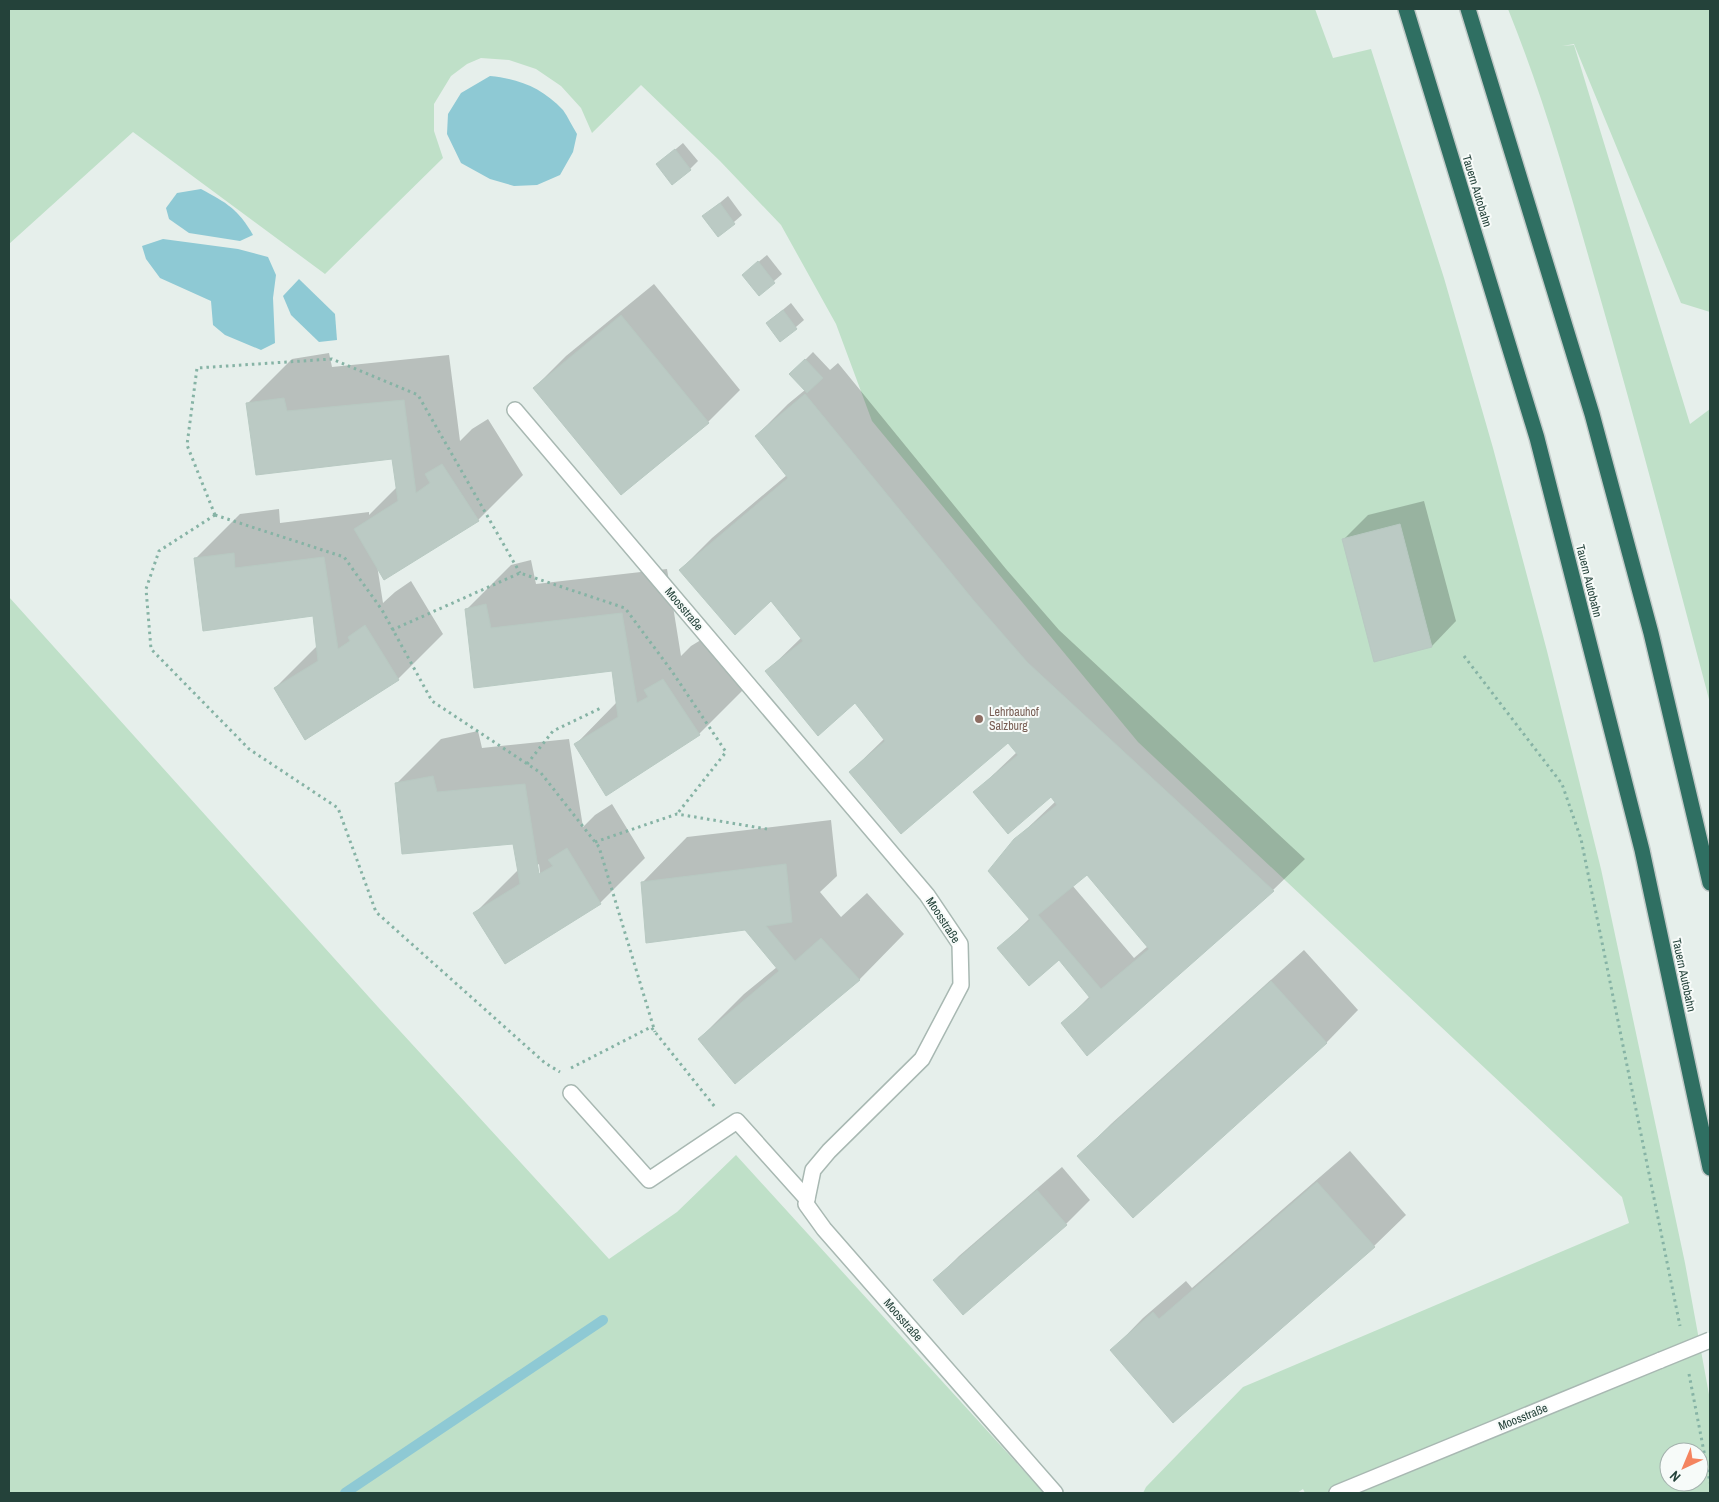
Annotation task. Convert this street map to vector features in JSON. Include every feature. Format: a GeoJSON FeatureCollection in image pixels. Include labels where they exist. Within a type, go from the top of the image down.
{"type":"FeatureCollection","features":[{"type":"Feature","properties":{"kind":"highway","name":"Tauern Autobahn"},"geometry":{"type":"LineString","coordinates":[[1406,9],[1537,438],[1642,850],[1710,1168]]}},
{"type":"Feature","properties":{"kind":"highway"},"geometry":{"type":"LineString","coordinates":[[1468,9],[1592,414],[1651,634],[1710,883]]}},
{"type":"Feature","properties":{"kind":"street","name":"Moosstraße"},"geometry":{"type":"LineString","coordinates":[[516,410],[927,895],[960,944],[960,985],[922,1059],[829,1151],[813,1170],[806,1204],[824,1229],[1055,1493]]}},
{"type":"Feature","properties":{"kind":"street"},"geometry":{"type":"LineString","coordinates":[[571,1093],[649,1180],[737,1122],[807,1199]]}},
{"type":"Feature","properties":{"kind":"street","name":"Moosstraße"},"geometry":{"type":"LineString","coordinates":[[1337,1493],[1710,1340]]}},
{"type":"Feature","properties":{"kind":"path"},"geometry":{"type":"LineString","coordinates":[[215,515],[187,445],[197,368],[332,359],[418,395],[520,573],[625,608],[671,670],[726,752],[677,814]]}},
{"type":"Feature","properties":{"kind":"path"},"geometry":{"type":"LineString","coordinates":[[215,515],[344,557],[382,610],[432,701],[541,773],[599,847],[655,1032]]}},
{"type":"Feature","properties":{"kind":"path"},"geometry":{"type":"LineString","coordinates":[[215,515],[159,551],[146,589],[151,649],[249,749],[338,808],[376,912],[545,1063],[565,1075],[562,1072],[651,1027],[716,1108]]}},
{"type":"Feature","properties":{"kind":"path"},"geometry":{"type":"LineString","coordinates":[[392,630],[520,573]]}},
{"type":"Feature","properties":{"kind":"path"},"geometry":{"type":"LineString","coordinates":[[1464,656],[1562,784],[1581,839],[1681,1332]]}},
{"type":"Feature","properties":{"kind":"path"},"geometry":{"type":"LineString","coordinates":[[527,764],[554,731],[603,707]]}},
{"type":"Feature","properties":{"kind":"path"},"geometry":{"type":"LineString","coordinates":[[595,842],[677,814],[767,828]]}},
{"type":"Feature","properties":{"kind":"path"},"geometry":{"type":"LineString","coordinates":[[1688,1370],[1710,1483]]}},
{"type":"Feature","properties":{"kind":"green space"},"geometry":{"type":"Polygon","coordinates":[[[9,9],[1315,9],[1333,58],[1371,49],[1444,278],[1493,448],[1547,651],[1601,869],[1685,1263],[1710,1400],[1710,1493],[1305,1493],[1303,1489],[1297,1493],[1143,1493],[1146,1487],[1243,1387],[1629,1223],[1622,1197],[1138,742],[872,421],[836,324],[781,225],[720,161],[641,85],[592,133],[581,108],[561,86],[536,69],[509,60],[481,58],[467,64],[451,76],[434,104],[434,131],[443,158],[325,274],[133,132],[9,244],[9,9]]]}},
{"type":"Feature","properties":{"kind":"green space"},"geometry":{"type":"Polygon","coordinates":[[[1508,9],[1710,9],[1710,312],[1681,303],[1574,44],[1562,46],[1574,45],[1690,424],[1710,409],[1710,703],[1640,440],[1556,145],[1508,9]]]}},
{"type":"Feature","properties":{"kind":"green space"},"geometry":{"type":"Polygon","coordinates":[[[9,597],[378,1007],[609,1259],[677,1212],[736,1155],[1044,1493],[9,1493],[9,597]]]}},
{"type":"Feature","properties":{"kind":"water"},"geometry":{"type":"Polygon","coordinates":[[[490,76],[511,79],[539,90],[563,110],[577,134],[573,152],[560,175],[537,185],[514,186],[490,179],[461,163],[447,134],[448,114],[461,93],[490,76]]]}},
{"type":"Feature","properties":{"kind":"water"},"geometry":{"type":"Polygon","coordinates":[[[201,189],[218,198],[237,213],[253,235],[240,241],[189,233],[169,219],[166,208],[177,193],[201,189]]]}},
{"type":"Feature","properties":{"kind":"water"},"geometry":{"type":"Polygon","coordinates":[[[163,239],[238,249],[268,257],[276,275],[273,298],[275,343],[261,350],[225,335],[213,325],[211,301],[160,278],[146,259],[142,246],[163,239]]]}},
{"type":"Feature","properties":{"kind":"water"},"geometry":{"type":"Polygon","coordinates":[[[299,279],[335,314],[337,340],[319,342],[291,315],[283,296],[299,279]]]}},
{"type":"Feature","properties":{"kind":"building"},"geometry":{"type":"Polygon","coordinates":[[[675,149],[691,170],[672,185],[656,164],[675,149]]]}},
{"type":"Feature","properties":{"kind":"building"},"geometry":{"type":"Polygon","coordinates":[[[720,203],[735,224],[718,237],[702,216],[720,203]]]}},
{"type":"Feature","properties":{"kind":"building"},"geometry":{"type":"Polygon","coordinates":[[[758,261],[775,283],[759,296],[742,275],[758,261]]]}},
{"type":"Feature","properties":{"kind":"building"},"geometry":{"type":"Polygon","coordinates":[[[783,310],[797,329],[780,342],[766,323],[783,310]]]}},
{"type":"Feature","properties":{"kind":"building"},"geometry":{"type":"Polygon","coordinates":[[[621,315],[709,423],[621,495],[533,388],[621,315]]]}},
{"type":"Feature","properties":{"kind":"building"},"geometry":{"type":"Polygon","coordinates":[[[805,359],[823,378],[807,393],[789,374],[805,359]]]}},
{"type":"Feature","properties":{"kind":"building","name":"Lehrbauhof Salzburg"},"geometry":{"type":"Polygon","coordinates":[[[805,394],[974,601],[1027,662],[1274,891],[1087,1056],[1061,1023],[1090,998],[1059,960],[1029,986],[997,948],[1030,920],[988,871],[1014,839],[1057,805],[1051,797],[1008,834],[973,792],[1018,755],[1008,743],[901,834],[849,772],[885,741],[855,703],[818,736],[765,671],[803,641],[771,601],[735,635],[679,570],[788,478],[755,436],[805,394]],[[1087,875],[1038,915],[1101,989],[1149,949],[1087,875]]]}},
{"type":"Feature","properties":{"kind":"building"},"geometry":{"type":"Polygon","coordinates":[[[284,398],[287,411],[404,400],[416,493],[430,483],[425,474],[442,464],[479,521],[384,580],[354,529],[398,501],[392,459],[256,475],[246,403],[284,398]]]}},
{"type":"Feature","properties":{"kind":"building"},"geometry":{"type":"Polygon","coordinates":[[[1400,524],[1432,647],[1374,662],[1342,539],[1400,524]]]}},
{"type":"Feature","properties":{"kind":"building"},"geometry":{"type":"Polygon","coordinates":[[[234,553],[235,568],[324,557],[338,649],[350,641],[348,637],[365,625],[399,680],[305,740],[274,688],[318,661],[313,616],[203,631],[194,558],[234,553]]]}},
{"type":"Feature","properties":{"kind":"building"},"geometry":{"type":"Polygon","coordinates":[[[486,604],[491,628],[622,613],[637,703],[648,697],[644,690],[663,679],[700,735],[606,796],[574,744],[618,717],[612,671],[474,688],[465,609],[486,604]]]}},
{"type":"Feature","properties":{"kind":"building"},"geometry":{"type":"Polygon","coordinates":[[[433,776],[437,792],[525,784],[539,874],[553,866],[548,860],[567,848],[601,904],[505,964],[473,913],[520,884],[513,844],[402,854],[395,783],[433,776]]]}},
{"type":"Feature","properties":{"kind":"building"},"geometry":{"type":"Polygon","coordinates":[[[786,864],[792,922],[766,926],[795,961],[821,938],[860,980],[735,1084],[698,1039],[779,971],[745,930],[646,943],[641,882],[786,864]]]}},
{"type":"Feature","properties":{"kind":"building"},"geometry":{"type":"Polygon","coordinates":[[[1271,981],[1327,1043],[1133,1218],[1077,1156],[1271,981]]]}},
{"type":"Feature","properties":{"kind":"building"},"geometry":{"type":"Polygon","coordinates":[[[1317,1182],[1375,1247],[1173,1423],[1110,1350],[1153,1312],[1159,1319],[1317,1182]]]}},
{"type":"Feature","properties":{"kind":"building"},"geometry":{"type":"Polygon","coordinates":[[[1037,1190],[1067,1225],[963,1315],[933,1280],[1037,1190]]]}},
{"type":"Feature","properties":{"kind":"waterway"},"geometry":{"type":"LineString","coordinates":[[345,1493],[603,1320]]}},
{"type":"Feature","properties":{"kind":"place","name":"Lehrbauhof Salzburg"},"geometry":{"type":"Point","coordinates":[979,719]}}]}
